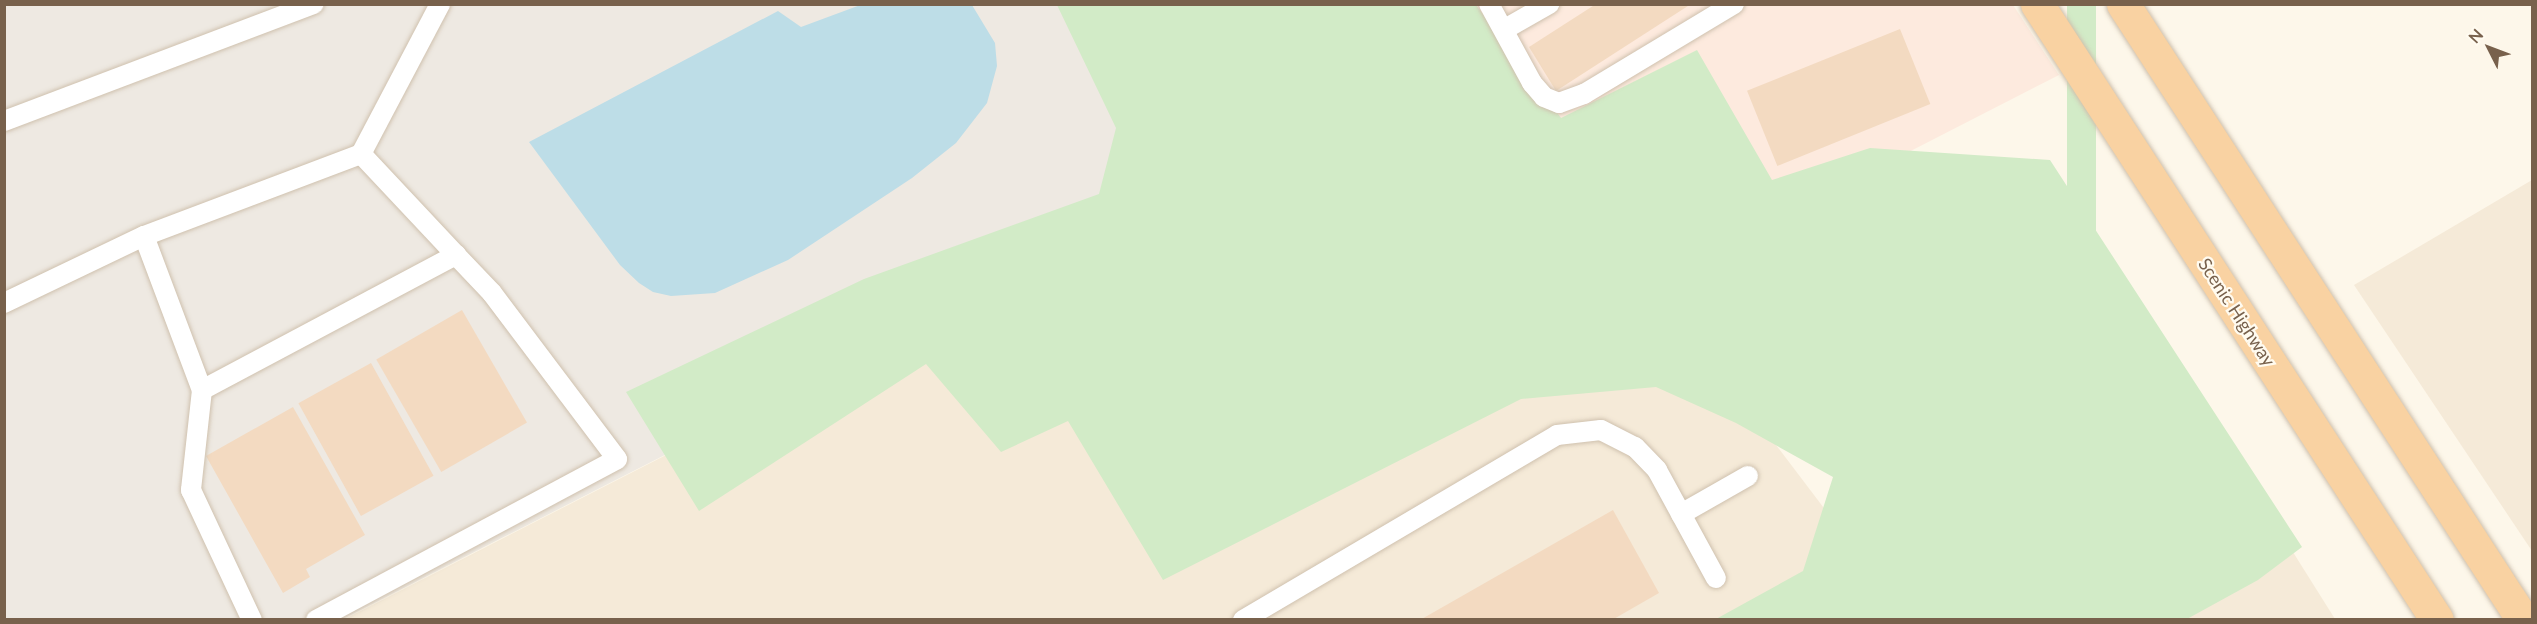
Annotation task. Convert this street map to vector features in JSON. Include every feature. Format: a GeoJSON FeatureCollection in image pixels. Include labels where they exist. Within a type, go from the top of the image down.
{"type":"FeatureCollection","features":[{"type":"Feature","properties":{"kind":"highway","name":"Scenic Highway"},"geometry":{"type":"LineString","coordinates":[[2037,4],[2437,620]]}},
{"type":"Feature","properties":{"kind":"highway"},"geometry":{"type":"LineString","coordinates":[[2123,4],[2523,620]]}},
{"type":"Feature","properties":{"kind":"lane"},"geometry":{"type":"LineString","coordinates":[[4,121],[314,4]]}},
{"type":"Feature","properties":{"kind":"lane"},"geometry":{"type":"LineString","coordinates":[[4,303],[144,236],[361,154],[440,4]]}},
{"type":"Feature","properties":{"kind":"lane"},"geometry":{"type":"LineString","coordinates":[[1489,4],[1505,29],[1532,83],[1544,97],[1559,103],[1584,94],[1734,4]]}},
{"type":"Feature","properties":{"kind":"lane"},"geometry":{"type":"LineString","coordinates":[[1505,29],[1549,4]]}},
{"type":"Feature","properties":{"kind":"lane"},"geometry":{"type":"LineString","coordinates":[[316,620],[617,459],[492,293],[361,154]]}},
{"type":"Feature","properties":{"kind":"lane"},"geometry":{"type":"LineString","coordinates":[[144,236],[202,390],[191,490],[252,620]]}},
{"type":"Feature","properties":{"kind":"lane"},"geometry":{"type":"LineString","coordinates":[[202,390],[456,255]]}},
{"type":"Feature","properties":{"kind":"lane"},"geometry":{"type":"LineString","coordinates":[[1243,620],[1557,435],[1601,430],[1635,447],[1657,470],[1716,578]]}},
{"type":"Feature","properties":{"kind":"lane"},"geometry":{"type":"LineString","coordinates":[[1681,514],[1749,476]]}},
{"type":"Feature","properties":{"kind":"shaded area"},"geometry":{"type":"Polygon","coordinates":[[[4,5],[1075,5],[1165,200],[343,619],[5,619],[4,5]]]}},
{"type":"Feature","properties":{"kind":"shaded area"},"geometry":{"type":"Polygon","coordinates":[[[1455,5],[2013,5],[2059,75],[1653,283],[1455,5]]]}},
{"type":"Feature","properties":{"kind":"shaded area"},"geometry":{"type":"Polygon","coordinates":[[[1482,57],[1908,619],[343,620],[1165,200],[1482,57]]]}},
{"type":"Feature","properties":{"kind":"shaded area"},"geometry":{"type":"Polygon","coordinates":[[[2532,180],[2532,551],[2354,285],[2532,180]]]}},
{"type":"Feature","properties":{"kind":"shaded area"},"geometry":{"type":"Polygon","coordinates":[[[2286,541],[2335,619],[2166,620],[2286,541]]]}},
{"type":"Feature","properties":{"kind":"green space"},"geometry":{"type":"Polygon","coordinates":[[[1057,5],[1476,5],[1561,118],[1697,50],[1772,180],[1870,148],[2050,160],[2302,547],[2258,580],[2187,619],[1716,619],[1803,571],[1833,477],[1736,423],[1656,387],[1521,399],[1163,580],[1068,421],[1001,452],[926,364],[699,511],[626,392],[864,279],[1099,194],[1116,128],[1057,5]]]}},
{"type":"Feature","properties":{"kind":"green space"},"geometry":{"type":"Polygon","coordinates":[[[2067,5],[2096,5],[2096,620],[2067,620],[2067,5]]]}},
{"type":"Feature","properties":{"kind":"water"},"geometry":{"type":"Polygon","coordinates":[[[863,4],[972,5],[995,43],[997,66],[987,103],[956,143],[912,178],[788,260],[715,293],[671,296],[653,292],[639,283],[620,265],[529,142],[778,11],[801,27],[863,4]]]}},
{"type":"Feature","properties":{"kind":"building"},"geometry":{"type":"Polygon","coordinates":[[[1596,4],[1691,4],[1556,91],[1529,47],[1596,4]]]}},
{"type":"Feature","properties":{"kind":"building"},"geometry":{"type":"Polygon","coordinates":[[[1900,29],[1930,104],[1777,166],[1747,91],[1900,29]]]}},
{"type":"Feature","properties":{"kind":"building"},"geometry":{"type":"Polygon","coordinates":[[[462,310],[527,423],[441,472],[376,360],[462,310]]]}},
{"type":"Feature","properties":{"kind":"building"},"geometry":{"type":"Polygon","coordinates":[[[371,363],[434,476],[361,516],[298,403],[371,363]]]}},
{"type":"Feature","properties":{"kind":"building"},"geometry":{"type":"Polygon","coordinates":[[[293,407],[365,535],[306,569],[310,577],[283,593],[206,456],[293,407]]]}},
{"type":"Feature","properties":{"kind":"building"},"geometry":{"type":"Polygon","coordinates":[[[1613,510],[1659,593],[1612,620],[1420,620],[1613,510]]]}}]}
